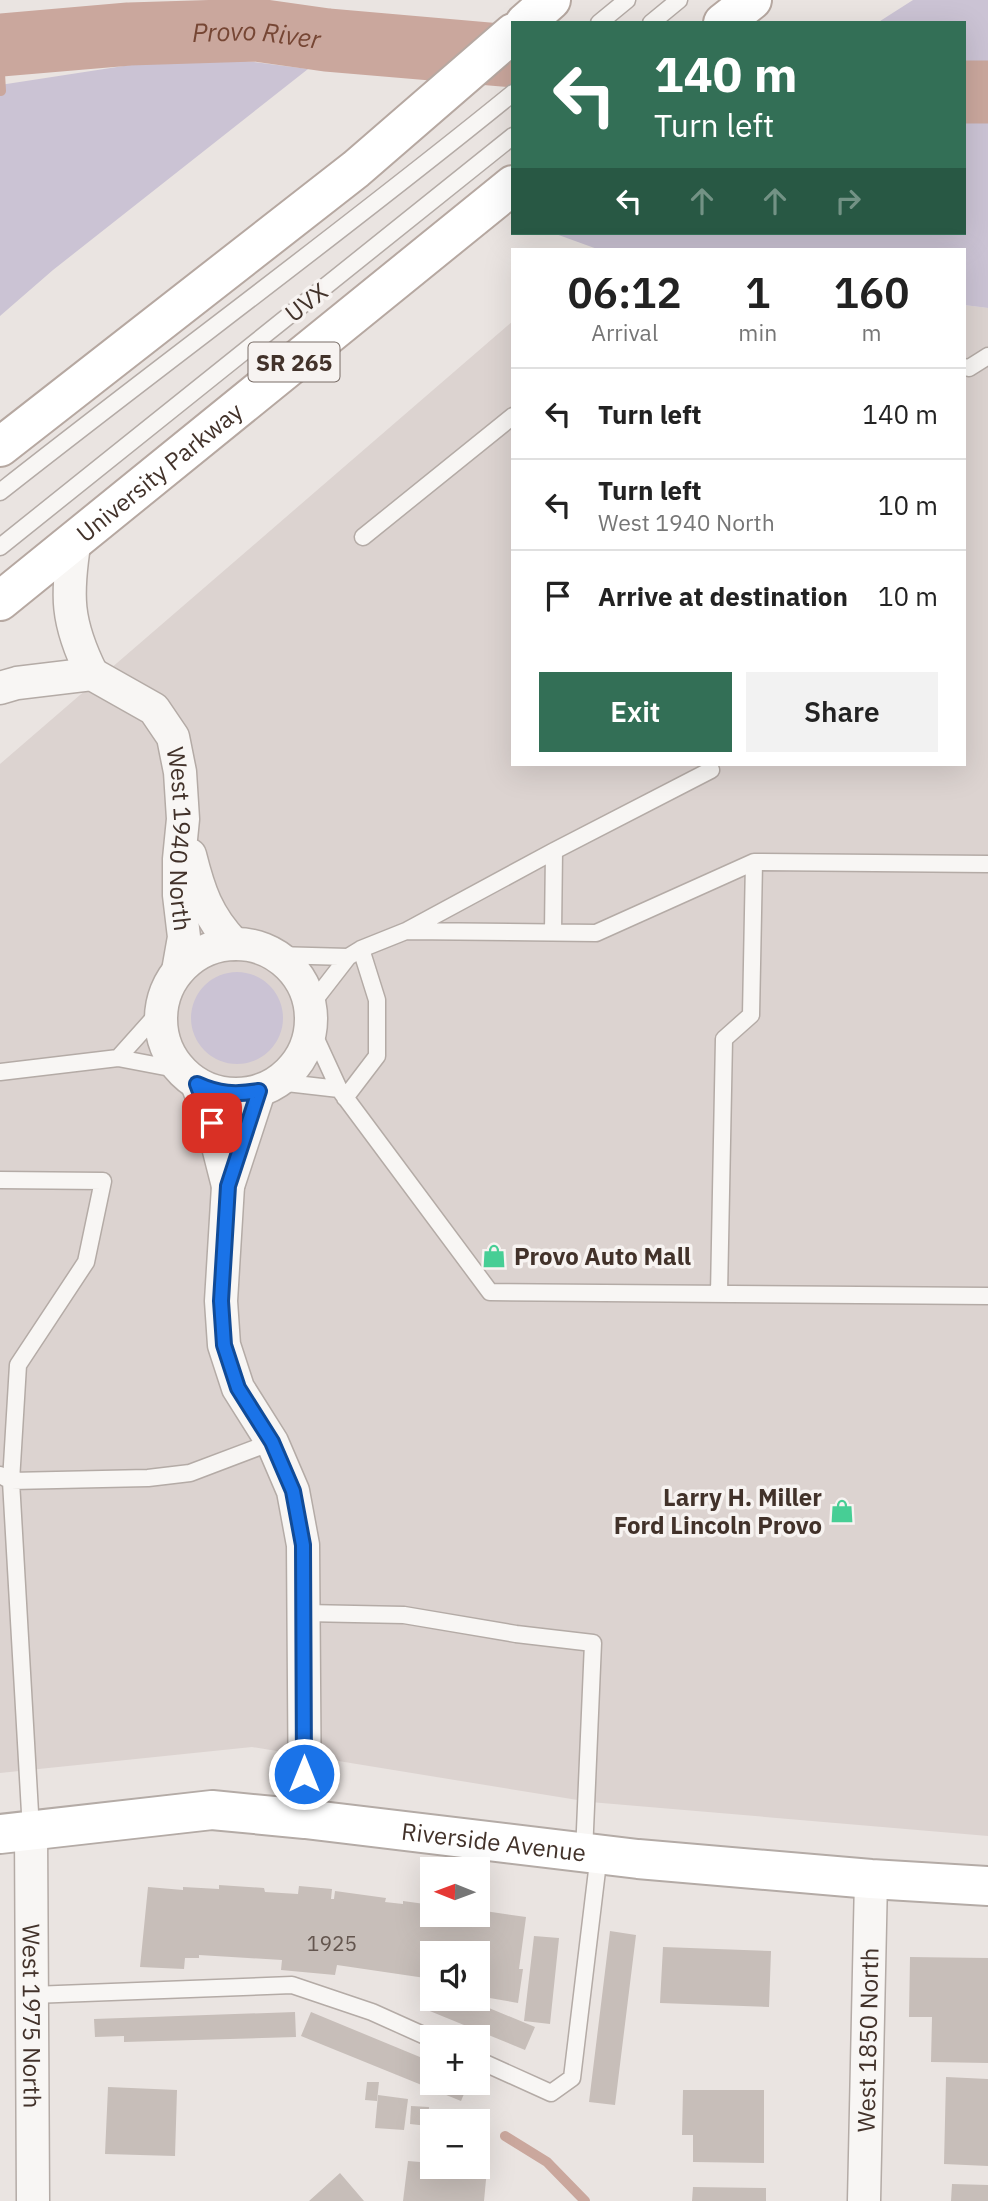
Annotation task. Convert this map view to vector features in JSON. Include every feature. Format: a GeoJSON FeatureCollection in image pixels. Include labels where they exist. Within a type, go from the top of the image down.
{"type":"FeatureCollection","features":[{"type":"Feature","properties":{"kind":"main road"},"geometry":{"type":"LineString","coordinates":[[527,21],[551,0]]}},
{"type":"Feature","properties":{"kind":"main road"},"geometry":{"type":"LineString","coordinates":[[726,21],[752,0]]}},
{"type":"Feature","properties":{"kind":"main road"},"geometry":{"type":"LineString","coordinates":[[0,447],[356,169],[511,35]]}},
{"type":"Feature","properties":{"kind":"main road","name":"University Parkway"},"geometry":{"type":"LineString","coordinates":[[0,601],[511,187]]}},
{"type":"Feature","properties":{"kind":"main road","name":"Riverside Avenue"},"geometry":{"type":"LineString","coordinates":[[15,1832],[212,1810],[591,1854],[871,1879],[988,1886]]}},
{"type":"Feature","properties":{"kind":"street"},"geometry":{"type":"LineString","coordinates":[[0,688],[17,683],[92,674],[78,645],[68,609],[69,576],[75,539]]}},
{"type":"Feature","properties":{"kind":"street","name":"West 1940 North"},"geometry":{"type":"LineString","coordinates":[[92,674],[154,709],[173,737],[180,772],[183,819],[179,895],[184,937],[178,971]]}},
{"type":"Feature","properties":{"kind":"street"},"geometry":{"type":"LineString","coordinates":[[183,819],[196,879],[206,907],[218,928],[234,944]]}},
{"type":"Feature","properties":{"kind":"street"},"geometry":{"type":"LineString","coordinates":[[189,1077],[217,1093],[238,1095],[269,1086],[294,1067],[306,1049],[311,1017],[304,986],[291,968],[275,955],[255,946],[234,944],[213,947],[194,957],[178,971],[166,990],[162,1032],[168,1053],[189,1077],[212,1123],[228,1186],[221,1301],[224,1345],[238,1388],[272,1442],[293,1491],[303,1545],[305,1819]]}},
{"type":"Feature","properties":{"kind":"street"},"geometry":{"type":"LineString","coordinates":[[228,1186],[269,1086]]}},
{"type":"Feature","properties":{"kind":"street","name":"West 1975 North"},"geometry":{"type":"LineString","coordinates":[[15,1832],[32,1995],[33,2201]]}},
{"type":"Feature","properties":{"kind":"street","name":"West 1850 North"},"geometry":{"type":"LineString","coordinates":[[864,2201],[871,1879]]}},
{"type":"Feature","properties":{"kind":"lane"},"geometry":{"type":"LineString","coordinates":[[601,21],[627,0]]}},
{"type":"Feature","properties":{"kind":"lane"},"geometry":{"type":"LineString","coordinates":[[653,21],[679,0]]}},
{"type":"Feature","properties":{"kind":"lane"},"geometry":{"type":"LineString","coordinates":[[0,492],[170,358],[415,173],[511,95]]}},
{"type":"Feature","properties":{"kind":"lane","name":"UVX"},"geometry":{"type":"LineString","coordinates":[[0,547],[511,138]]}},
{"type":"Feature","properties":{"kind":"lane"},"geometry":{"type":"LineString","coordinates":[[966,368],[988,356]]}},
{"type":"Feature","properties":{"kind":"lane"},"geometry":{"type":"LineString","coordinates":[[363,537],[511,418]]}},
{"type":"Feature","properties":{"kind":"lane"},"geometry":{"type":"LineString","coordinates":[[275,955],[354,953],[406,931],[712,770]]}},
{"type":"Feature","properties":{"kind":"lane"},"geometry":{"type":"LineString","coordinates":[[553,932],[554,851]]}},
{"type":"Feature","properties":{"kind":"lane"},"geometry":{"type":"LineString","coordinates":[[406,931],[596,933],[754,862],[988,864]]}},
{"type":"Feature","properties":{"kind":"lane"},"geometry":{"type":"LineString","coordinates":[[719,1294],[724,1039],[751,1015],[754,862]]}},
{"type":"Feature","properties":{"kind":"lane"},"geometry":{"type":"LineString","coordinates":[[354,953],[311,1017],[342,1094],[490,1292],[988,1296]]}},
{"type":"Feature","properties":{"kind":"lane"},"geometry":{"type":"LineString","coordinates":[[342,1094],[377,1056],[377,1000],[354,953]]}},
{"type":"Feature","properties":{"kind":"lane"},"geometry":{"type":"LineString","coordinates":[[118,1058],[162,1010]]}},
{"type":"Feature","properties":{"kind":"lane"},"geometry":{"type":"LineString","coordinates":[[0,1072],[118,1058],[189,1077]]}},
{"type":"Feature","properties":{"kind":"lane"},"geometry":{"type":"LineString","coordinates":[[269,1086],[342,1094]]}},
{"type":"Feature","properties":{"kind":"lane"},"geometry":{"type":"LineString","coordinates":[[0,1180],[103,1181],[86,1262],[18,1365],[5,1478],[15,1832]]}},
{"type":"Feature","properties":{"kind":"lane"},"geometry":{"type":"LineString","coordinates":[[5,1478],[148,1478],[190,1473],[272,1442]]}},
{"type":"Feature","properties":{"kind":"lane"},"geometry":{"type":"LineString","coordinates":[[305,1613],[404,1615],[516,1634],[593,1643],[591,1854],[572,2078],[551,2093],[490,2065]]}},
{"type":"Feature","properties":{"kind":"lane"},"geometry":{"type":"LineString","coordinates":[[32,1995],[292,1985],[372,2011],[420,2033]]}},
{"type":"Feature","properties":{"kind":"shaded area"},"geometry":{"type":"Polygon","coordinates":[[[913,0],[988,0],[988,308],[966,305],[966,248],[594,248],[559,235],[966,235],[966,21],[880,21],[913,0]]]}},
{"type":"Feature","properties":{"kind":"shaded area"},"geometry":{"type":"Polygon","coordinates":[[[222,58],[308,69],[53,270],[0,316],[0,85],[143,63],[222,58]]]}},
{"type":"Feature","properties":{"kind":"shaded area","name":"Provo Auto Mall"},"geometry":{"type":"Polygon","coordinates":[[[966,305],[988,308],[988,1836],[590,1802],[252,1747],[0,1773],[0,764],[511,323],[511,766],[966,766],[966,305]]]}},
{"type":"Feature","properties":{"kind":"shaded area"},"geometry":{"type":"Polygon","coordinates":[[[237,972],[255,976],[269,986],[279,1000],[283,1018],[279,1036],[269,1050],[255,1060],[237,1064],[219,1060],[205,1050],[195,1036],[191,1018],[195,1000],[205,986],[219,976],[237,972]]]}},
{"type":"Feature","properties":{"kind":"building"},"geometry":{"type":"Polygon","coordinates":[[[219,1885],[264,1888],[265,1892],[298,1894],[299,1886],[332,1889],[331,1899],[334,1899],[335,1891],[386,1898],[385,1902],[420,1903],[420,1927],[490,1927],[490,1912],[526,1917],[519,1969],[523,1969],[518,2003],[490,1998],[490,1941],[420,1941],[420,1977],[337,1965],[335,1975],[281,1970],[282,1960],[199,1955],[199,1958],[185,1958],[184,1969],[140,1967],[148,1887],[219,1889],[219,1885]]]}},
{"type":"Feature","properties":{"kind":"building"},"geometry":{"type":"Polygon","coordinates":[[[610,1931],[636,1935],[615,2105],[589,2102],[610,1931]]]}},
{"type":"Feature","properties":{"kind":"building"},"geometry":{"type":"Polygon","coordinates":[[[534,1936],[559,1938],[550,2024],[524,2021],[534,1936]]]}},
{"type":"Feature","properties":{"kind":"building"},"geometry":{"type":"Polygon","coordinates":[[[663,1947],[771,1951],[769,2007],[660,2003],[663,1947]]]}},
{"type":"Feature","properties":{"kind":"building"},"geometry":{"type":"Polygon","coordinates":[[[910,1957],[988,1958],[988,2063],[931,2062],[932,2017],[909,2017],[910,1957]]]}},
{"type":"Feature","properties":{"kind":"building"},"geometry":{"type":"Polygon","coordinates":[[[490,2008],[535,2027],[525,2050],[490,2036],[490,2025],[464,2025],[430,2011],[490,2011],[490,2008]]]}},
{"type":"Feature","properties":{"kind":"building"},"geometry":{"type":"Polygon","coordinates":[[[295,2012],[296,2037],[124,2042],[124,2036],[95,2037],[94,2019],[295,2012]]]}},
{"type":"Feature","properties":{"kind":"building"},"geometry":{"type":"Polygon","coordinates":[[[311,2012],[420,2057],[420,2084],[301,2036],[311,2012]]]}},
{"type":"Feature","properties":{"kind":"building"},"geometry":{"type":"Polygon","coordinates":[[[946,2077],[988,2079],[988,2166],[944,2164],[946,2077]]]}},
{"type":"Feature","properties":{"kind":"building"},"geometry":{"type":"Polygon","coordinates":[[[367,2082],[379,2082],[377,2101],[365,2100],[367,2082]]]}},
{"type":"Feature","properties":{"kind":"building"},"geometry":{"type":"Polygon","coordinates":[[[108,2087],[177,2090],[175,2156],[105,2154],[108,2087]]]}},
{"type":"Feature","properties":{"kind":"building"},"geometry":{"type":"Polygon","coordinates":[[[683,2090],[764,2090],[764,2163],[693,2162],[693,2135],[682,2135],[683,2090]]]}},
{"type":"Feature","properties":{"kind":"building"},"geometry":{"type":"Polygon","coordinates":[[[378,2095],[408,2099],[404,2130],[375,2128],[378,2095]]]}},
{"type":"Feature","properties":{"kind":"building"},"geometry":{"type":"Polygon","coordinates":[[[446,2095],[464,2095],[461,2101],[446,2095]]]}},
{"type":"Feature","properties":{"kind":"building"},"geometry":{"type":"Polygon","coordinates":[[[411,2106],[429,2107],[420,2109],[420,2125],[410,2124],[411,2106]]]}},
{"type":"Feature","properties":{"kind":"building"},"geometry":{"type":"Polygon","coordinates":[[[408,2161],[420,2162],[420,2179],[486,2179],[484,2201],[403,2201],[408,2161]]]}},
{"type":"Feature","properties":{"kind":"building"},"geometry":{"type":"Polygon","coordinates":[[[340,2173],[364,2201],[309,2201],[340,2173]]]}},
{"type":"Feature","properties":{"kind":"building"},"geometry":{"type":"Polygon","coordinates":[[[952,2184],[988,2185],[988,2201],[951,2201],[952,2184]]]}},
{"type":"Feature","properties":{"kind":"building"},"geometry":{"type":"Polygon","coordinates":[[[693,2187],[766,2188],[766,2201],[692,2201],[693,2187]]]}},
{"type":"Feature","properties":{"kind":"waterway","name":"Provo River"},"geometry":{"type":"LineString","coordinates":[[0,45],[129,34],[257,30],[327,40],[511,56]]}},
{"type":"Feature","properties":{"kind":"waterway"},"geometry":{"type":"LineString","coordinates":[[0,73],[1,91]]}},
{"type":"Feature","properties":{"kind":"waterway","name":"Provo River"},"geometry":{"type":"LineString","coordinates":[[966,92],[988,92]]}},
{"type":"Feature","properties":{"kind":"waterway"},"geometry":{"type":"LineString","coordinates":[[505,2136],[547,2162],[585,2201]]}},
{"type":"Feature","properties":{"kind":"place","name":"Provo Auto Mall"},"geometry":{"type":"Point","coordinates":[494,1256]}},
{"type":"Feature","properties":{"kind":"place","name":"Larry H. Miller Ford Lincoln Provo"},"geometry":{"type":"Point","coordinates":[842,1511]}},
{"type":"Feature","properties":{"kind":"route"},"geometry":{"type":"LineString","coordinates":[[212,1123],[197,1084],[217,1093],[238,1095],[259,1091],[228,1186],[221,1301],[224,1345],[238,1388],[272,1442],[293,1491],[303,1545],[304,1774]]}}]}
